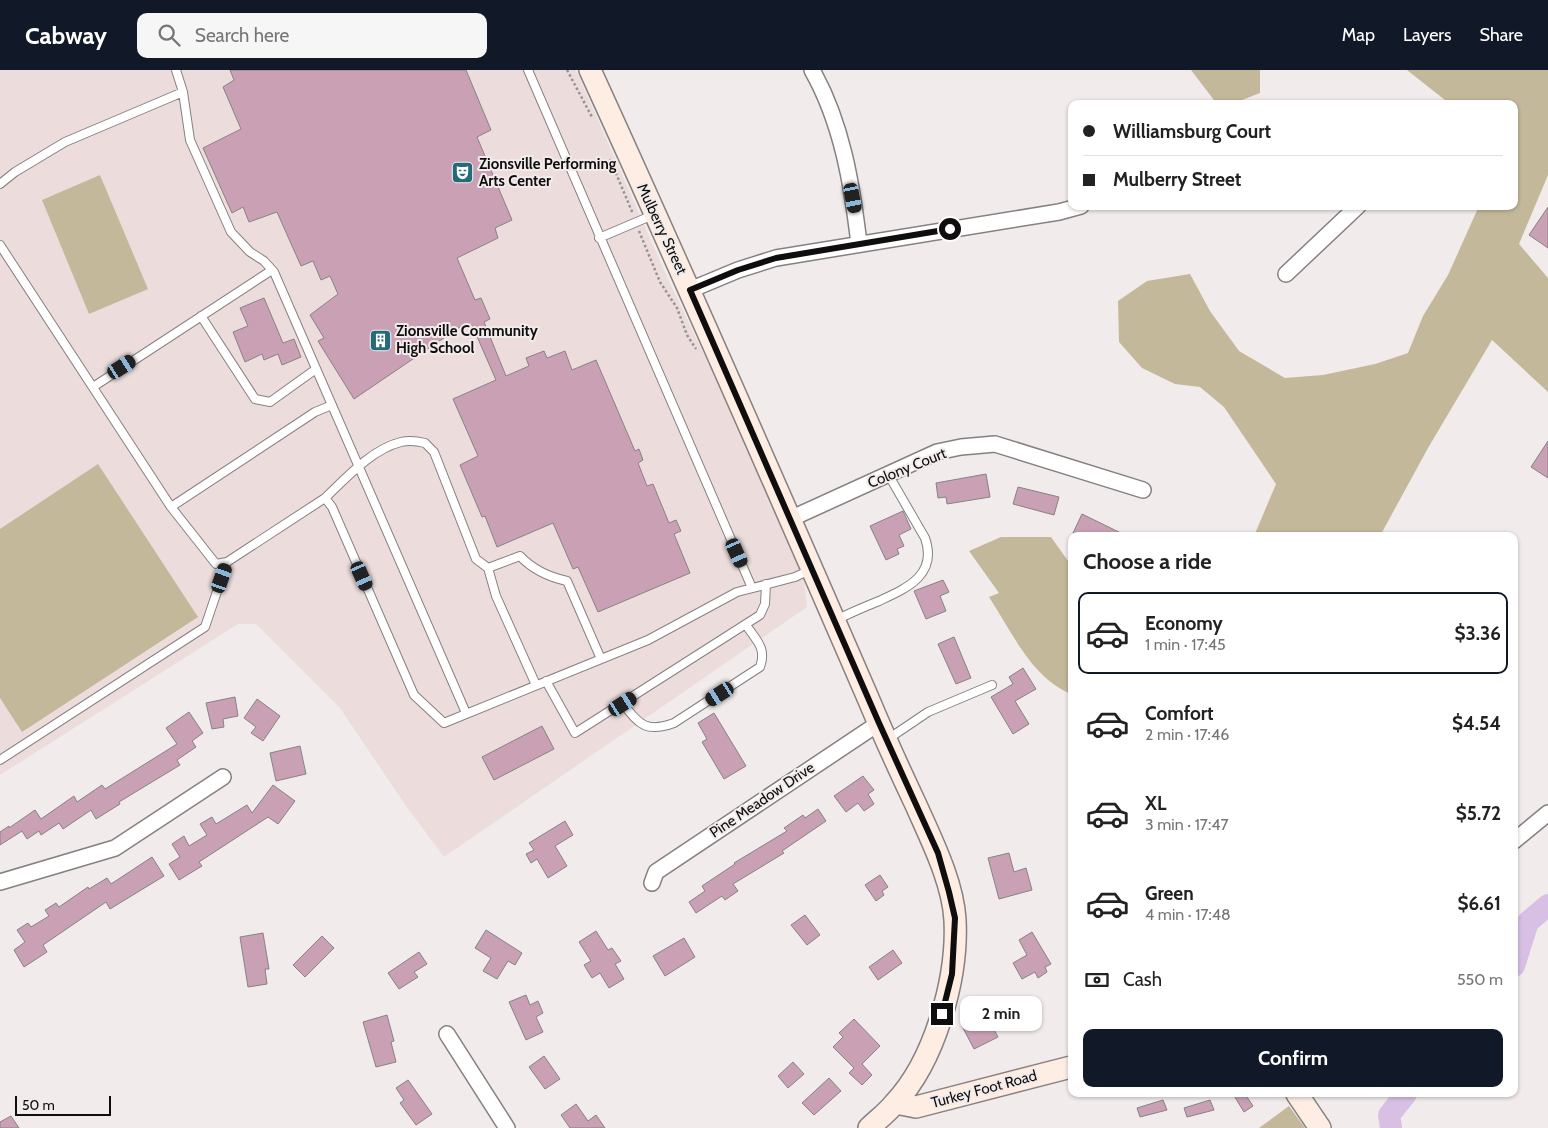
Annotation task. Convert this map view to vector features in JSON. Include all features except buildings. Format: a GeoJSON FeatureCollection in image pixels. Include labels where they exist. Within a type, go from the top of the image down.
{"type":"FeatureCollection","features":[{"type":"Feature","properties":{"kind":"street","name":"Mulberry Street"},"geometry":{"type":"LineString","coordinates":[[590,70],[646,218],[690,290],[882,731],[938,853],[949,892],[955,918],[952,974],[938,1027],[914,1077],[896,1103],[869,1128]]}},
{"type":"Feature","properties":{"kind":"street"},"geometry":{"type":"LineString","coordinates":[[812,70],[829,104],[841,140],[855,212],[859,244]]}},
{"type":"Feature","properties":{"kind":"street"},"geometry":{"type":"LineString","coordinates":[[690,290],[738,270],[776,258],[1068,209]]}},
{"type":"Feature","properties":{"kind":"street"},"geometry":{"type":"LineString","coordinates":[[1286,274],[1354,210]]}},
{"type":"Feature","properties":{"kind":"street","name":"Colony Court"},"geometry":{"type":"LineString","coordinates":[[790,519],[937,452],[961,447],[995,444],[1143,490]]}},
{"type":"Feature","properties":{"kind":"street","name":"Pine Meadow Drive"},"geometry":{"type":"LineString","coordinates":[[652,883],[656,872],[882,731]]}},
{"type":"Feature","properties":{"kind":"street"},"geometry":{"type":"LineString","coordinates":[[0,882],[115,848],[223,777]]}},
{"type":"Feature","properties":{"kind":"street"},"geometry":{"type":"LineString","coordinates":[[1518,838],[1548,813]]}},
{"type":"Feature","properties":{"kind":"street"},"geometry":{"type":"LineString","coordinates":[[447,1034],[507,1128]]}},
{"type":"Feature","properties":{"kind":"street","name":"Turkey Foot Road"},"geometry":{"type":"LineString","coordinates":[[896,1103],[916,1107],[1068,1068]]}},
{"type":"Feature","properties":{"kind":"street"},"geometry":{"type":"LineString","coordinates":[[1299,1097],[1320,1128]]}},
{"type":"Feature","properties":{"kind":"lane"},"geometry":{"type":"LineString","coordinates":[[176,70],[183,92],[190,140],[231,232],[250,252],[264,261],[272,270],[466,713]]}},
{"type":"Feature","properties":{"kind":"lane"},"geometry":{"type":"LineString","coordinates":[[528,70],[599,238],[752,588]]}},
{"type":"Feature","properties":{"kind":"lane"},"geometry":{"type":"LineString","coordinates":[[0,184],[15,172],[64,142],[183,92]]}},
{"type":"Feature","properties":{"kind":"lane"},"geometry":{"type":"LineString","coordinates":[[599,238],[646,218]]}},
{"type":"Feature","properties":{"kind":"lane"},"geometry":{"type":"LineString","coordinates":[[0,245],[171,507],[216,564],[227,562],[325,498],[359,466],[385,448],[402,441],[425,443],[434,452],[476,559],[488,568],[496,596],[536,685]]}},
{"type":"Feature","properties":{"kind":"lane"},"geometry":{"type":"LineString","coordinates":[[93,387],[272,270]]}},
{"type":"Feature","properties":{"kind":"lane"},"geometry":{"type":"LineString","coordinates":[[201,316],[255,399],[270,402],[316,369]]}},
{"type":"Feature","properties":{"kind":"lane"},"geometry":{"type":"LineString","coordinates":[[171,507],[315,412],[332,405]]}},
{"type":"Feature","properties":{"kind":"lane"},"geometry":{"type":"LineString","coordinates":[[834,621],[898,592],[913,583],[928,563],[928,548],[925,538],[888,474]]}},
{"type":"Feature","properties":{"kind":"lane"},"geometry":{"type":"LineString","coordinates":[[325,498],[332,507],[414,695],[444,722],[648,640],[737,592],[795,576],[812,569]]}},
{"type":"Feature","properties":{"kind":"lane"},"geometry":{"type":"LineString","coordinates":[[488,568],[520,556],[549,577],[567,581],[601,659]]}},
{"type":"Feature","properties":{"kind":"lane"},"geometry":{"type":"LineString","coordinates":[[0,760],[205,627],[227,562]]}},
{"type":"Feature","properties":{"kind":"lane"},"geometry":{"type":"LineString","coordinates":[[546,681],[575,733],[760,615],[765,604],[766,584]]}},
{"type":"Feature","properties":{"kind":"lane"},"geometry":{"type":"LineString","coordinates":[[623,704],[635,718],[647,727],[660,728],[682,718],[760,667],[763,649],[746,625]]}},
{"type":"Feature","properties":{"kind":"lane"},"geometry":{"type":"LineString","coordinates":[[882,731],[992,685]]}},
{"type":"Feature","properties":{"kind":"path"},"geometry":{"type":"LineString","coordinates":[[567,70],[594,121]]}},
{"type":"Feature","properties":{"kind":"path"},"geometry":{"type":"LineString","coordinates":[[608,154],[646,218],[660,282],[677,308],[687,335],[696,350]]}},
{"type":"Feature","properties":{"kind":"shaded area","name":"Zionsville Community High School"},"geometry":{"type":"Polygon","coordinates":[[[0,70],[576,70],[668,279],[750,451],[804,582],[807,607],[444,857],[404,803],[340,708],[256,624],[238,624],[0,775],[0,70]]]}},
{"type":"Feature","properties":{"kind":"shaded area"},"geometry":{"type":"Polygon","coordinates":[[[1191,70],[1260,70],[1260,93],[1242,100],[1214,100],[1191,70]]]}},
{"type":"Feature","properties":{"kind":"shaded area"},"geometry":{"type":"Polygon","coordinates":[[[1407,70],[1548,70],[1548,175],[1519,244],[1548,278],[1548,392],[1492,340],[1428,448],[1382,532],[1256,532],[1276,484],[1224,407],[1200,387],[1175,384],[1142,368],[1119,342],[1118,301],[1147,281],[1190,274],[1210,311],[1239,351],[1285,378],[1323,375],[1375,364],[1408,353],[1423,316],[1448,275],[1477,210],[1518,210],[1518,100],[1445,100],[1407,70]]]}},
{"type":"Feature","properties":{"kind":"shaded area"},"geometry":{"type":"Polygon","coordinates":[[[100,175],[148,289],[89,314],[42,200],[100,175]]]}},
{"type":"Feature","properties":{"kind":"shaded area"},"geometry":{"type":"Polygon","coordinates":[[[98,464],[198,617],[22,732],[0,698],[0,529],[98,464]]]}},
{"type":"Feature","properties":{"kind":"shaded area"},"geometry":{"type":"Polygon","coordinates":[[[1001,537],[1051,537],[1068,561],[1068,692],[1045,677],[1024,652],[989,597],[999,593],[969,551],[1001,537]]]}},
{"type":"Feature","properties":{"kind":"shaded area"},"geometry":{"type":"Polygon","coordinates":[[[1289,1106],[1305,1128],[1259,1128],[1289,1106]]]}},
{"type":"Feature","properties":{"kind":"waterway"},"geometry":{"type":"LineString","coordinates":[[1518,953],[1528,922],[1548,905]]}},
{"type":"Feature","properties":{"kind":"waterway"},"geometry":{"type":"LineString","coordinates":[[1391,1128],[1389,1115],[1404,1097]]}},
{"type":"Feature","properties":{"kind":"place","name":"Zionsville Performing Arts Center"},"geometry":{"type":"Point","coordinates":[463,173]}},
{"type":"Feature","properties":{"kind":"place","name":"Zionsville Community High School"},"geometry":{"type":"Point","coordinates":[380,340]}},
{"type":"Feature","properties":{"kind":"route"},"geometry":{"type":"LineString","coordinates":[[942,1014],[952,974],[955,918],[938,853],[879,723],[690,290],[738,270],[776,258],[950,229]]}}]}
